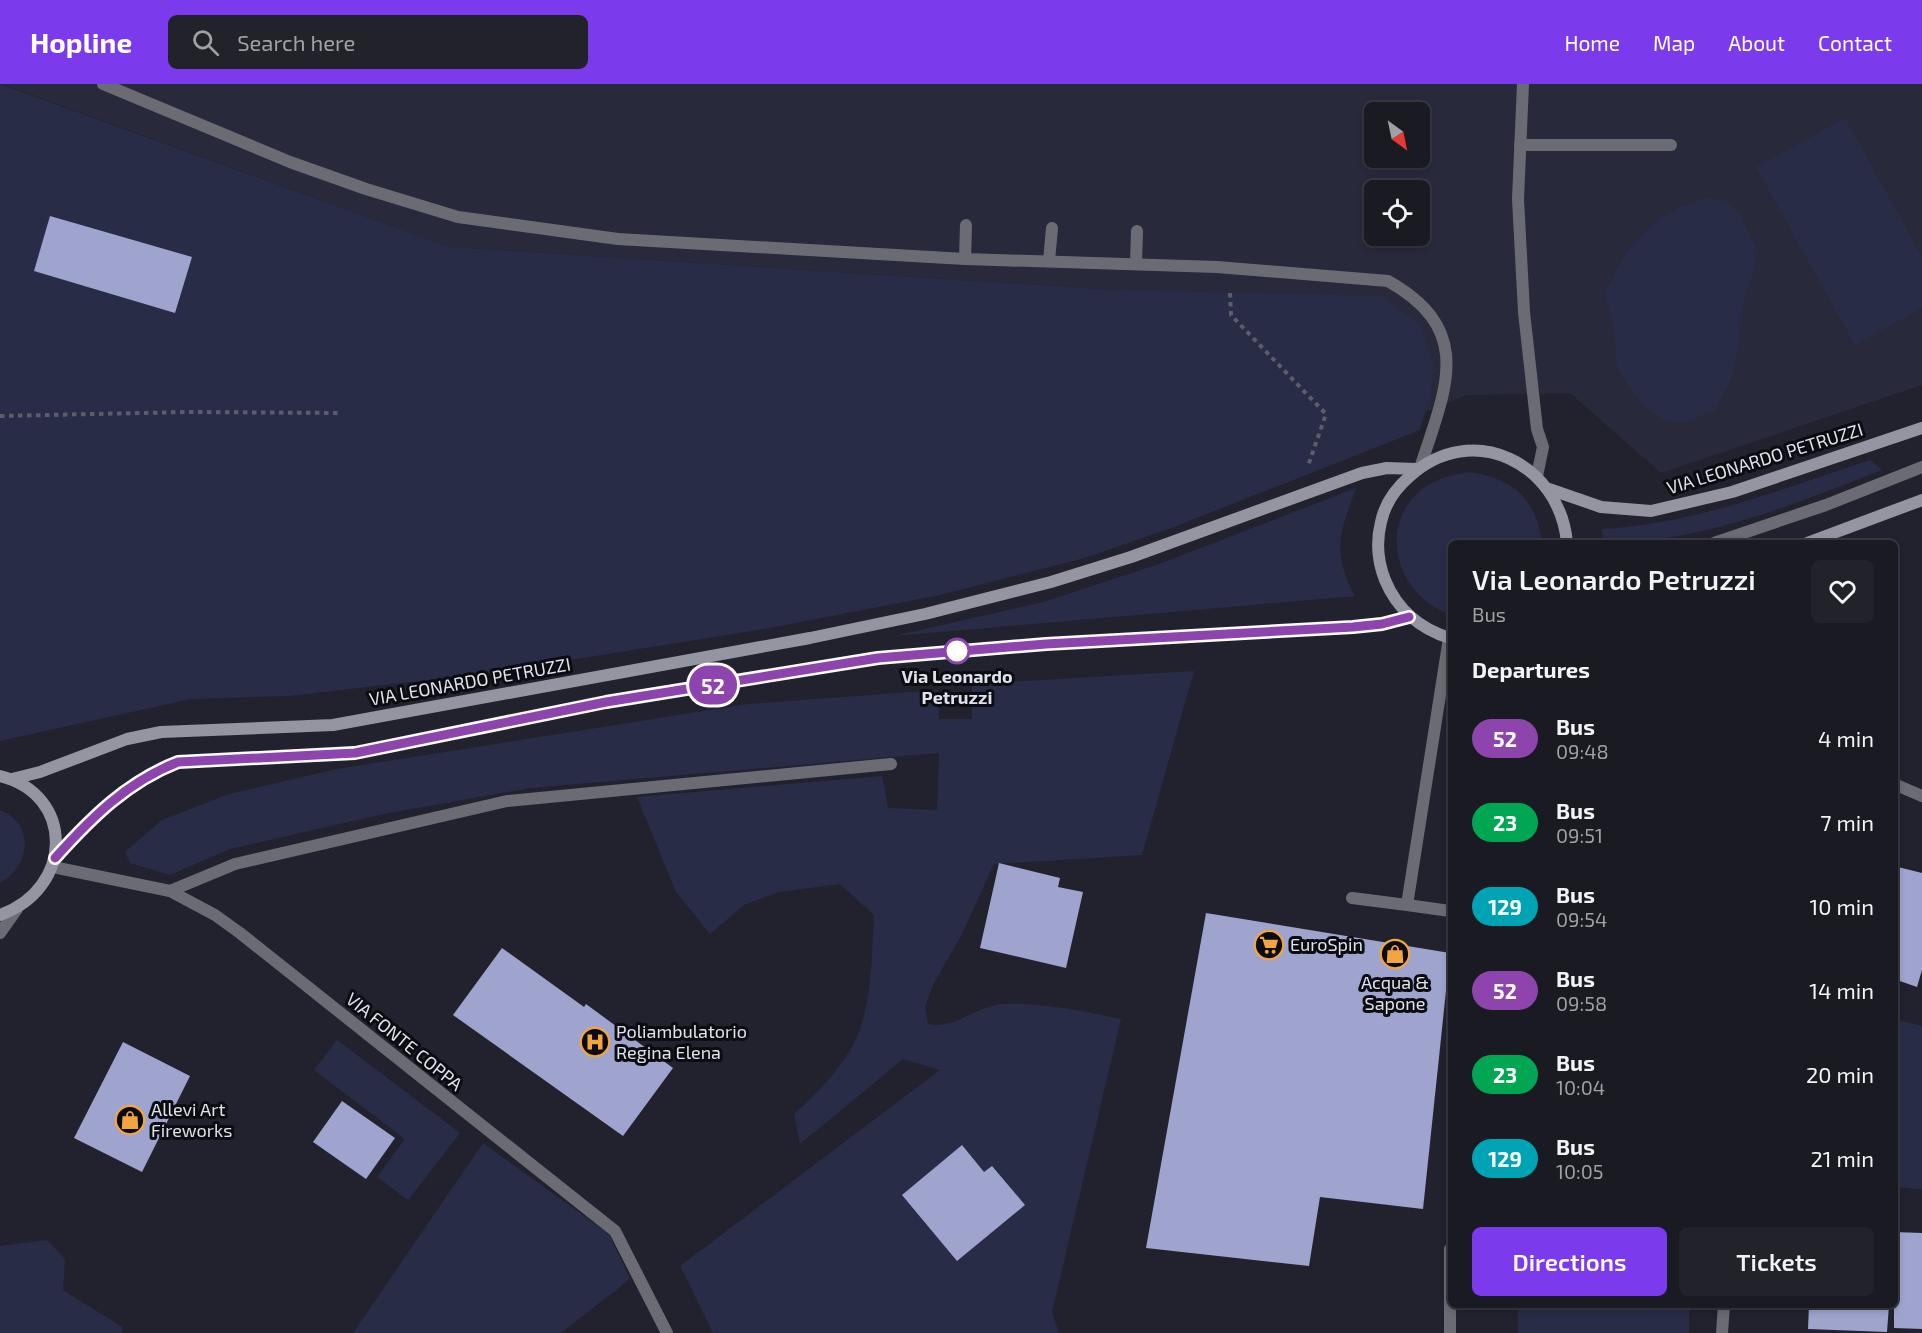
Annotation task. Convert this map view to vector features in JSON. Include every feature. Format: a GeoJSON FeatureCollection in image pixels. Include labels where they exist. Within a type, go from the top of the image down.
{"type":"FeatureCollection","features":[{"type":"Feature","properties":{"kind":"main road","name":"VIA LEONARDO PETRUZZI"},"geometry":{"type":"LineString","coordinates":[[1548,489],[1601,507],[1651,511],[1732,492],[1922,428]]}},
{"type":"Feature","properties":{"kind":"main road"},"geometry":{"type":"LineString","coordinates":[[1448,637],[1421,626],[1409,617],[1391,595],[1380,567],[1377,538],[1384,510],[1399,485],[1419,467],[1443,455],[1476,451],[1493,453],[1517,462],[1537,476],[1556,500],[1565,525],[1567,540]]}},
{"type":"Feature","properties":{"kind":"main road","name":"VIA LEONARDO PETRUZZI"},"geometry":{"type":"LineString","coordinates":[[6,778],[40,772],[127,739],[161,732],[333,725],[810,638],[925,614],[1051,582],[1131,557],[1299,495],[1375,470],[1419,467]]}},
{"type":"Feature","properties":{"kind":"main road"},"geometry":{"type":"LineString","coordinates":[[1815,540],[1922,500]]}},
{"type":"Feature","properties":{"kind":"main road"},"geometry":{"type":"LineString","coordinates":[[0,915],[17,909],[33,898],[45,884],[54,862],[90,819],[130,786],[152,772],[178,762],[355,753],[606,702],[878,658],[1046,644],[1353,627],[1382,624],[1409,617]]}},
{"type":"Feature","properties":{"kind":"main road"},"geometry":{"type":"LineString","coordinates":[[6,778],[33,792],[48,811],[56,834],[54,862]]}},
{"type":"Feature","properties":{"kind":"street"},"geometry":{"type":"LineString","coordinates":[[103,84],[301,166],[458,217],[618,239],[965,259],[1136,264],[1388,280],[1404,289],[1429,311],[1444,339],[1446,350],[1448,371],[1419,467]]}},
{"type":"Feature","properties":{"kind":"street"},"geometry":{"type":"LineString","coordinates":[[1523,84],[1518,199],[1524,312],[1538,429],[1543,447],[1537,476]]}},
{"type":"Feature","properties":{"kind":"street"},"geometry":{"type":"LineString","coordinates":[[1520,145],[1671,145]]}},
{"type":"Feature","properties":{"kind":"street"},"geometry":{"type":"LineString","coordinates":[[965,259],[966,225]]}},
{"type":"Feature","properties":{"kind":"street"},"geometry":{"type":"LineString","coordinates":[[1049,261],[1052,228]]}},
{"type":"Feature","properties":{"kind":"street"},"geometry":{"type":"LineString","coordinates":[[1136,264],[1137,231]]}},
{"type":"Feature","properties":{"kind":"street"},"geometry":{"type":"LineString","coordinates":[[1723,540],[1826,505],[1922,467]]}},
{"type":"Feature","properties":{"kind":"street"},"geometry":{"type":"LineString","coordinates":[[1407,905],[1448,650]]}},
{"type":"Feature","properties":{"kind":"street"},"geometry":{"type":"LineString","coordinates":[[170,891],[235,864],[507,801],[891,764]]}},
{"type":"Feature","properties":{"kind":"street"},"geometry":{"type":"LineString","coordinates":[[1898,786],[1922,796]]}},
{"type":"Feature","properties":{"kind":"street","name":"VIA FONTE COPPA"},"geometry":{"type":"LineString","coordinates":[[54,862],[170,891],[215,915],[240,933],[615,1231],[667,1333]]}},
{"type":"Feature","properties":{"kind":"street"},"geometry":{"type":"LineString","coordinates":[[1352,898],[1448,910]]}},
{"type":"Feature","properties":{"kind":"street"},"geometry":{"type":"LineString","coordinates":[[0,933],[17,909]]}},
{"type":"Feature","properties":{"kind":"street"},"geometry":{"type":"LineString","coordinates":[[1450,1308],[1450,1333]]}},
{"type":"Feature","properties":{"kind":"street"},"geometry":{"type":"LineString","coordinates":[[1722,1333],[1724,1308]]}},
{"type":"Feature","properties":{"kind":"path"},"geometry":{"type":"LineString","coordinates":[[1230,292],[1231,315],[1326,414],[1299,495]]}},
{"type":"Feature","properties":{"kind":"path"},"geometry":{"type":"LineString","coordinates":[[0,416],[188,411],[340,413]]}},
{"type":"Feature","properties":{"kind":"shaded area"},"geometry":{"type":"Polygon","coordinates":[[[0,84],[450,247],[1116,290],[1381,296],[1419,323],[1434,365],[1430,396],[1420,430],[1174,527],[1085,558],[940,595],[770,628],[489,673],[288,696],[191,699],[0,741],[0,84]]]}},
{"type":"Feature","properties":{"kind":"shaded area"},"geometry":{"type":"Polygon","coordinates":[[[2,84],[1922,84],[1922,385],[1661,473],[1570,393],[1467,395],[1344,445],[1116,290],[450,247],[2,84]]]}},
{"type":"Feature","properties":{"kind":"shaded area"},"geometry":{"type":"Polygon","coordinates":[[[1845,118],[1922,257],[1922,308],[1855,345],[1756,167],[1845,118]]]}},
{"type":"Feature","properties":{"kind":"shaded area"},"geometry":{"type":"Polygon","coordinates":[[[1706,198],[1727,201],[1740,215],[1756,249],[1755,266],[1740,314],[1739,344],[1732,377],[1714,411],[1683,423],[1661,419],[1644,406],[1628,386],[1617,366],[1613,321],[1607,303],[1606,290],[1626,253],[1657,221],[1679,208],[1706,198]]]}},
{"type":"Feature","properties":{"kind":"shaded area"},"geometry":{"type":"Polygon","coordinates":[[[1870,460],[1882,470],[1780,508],[1710,529],[1648,540],[1603,540],[1602,529],[1637,526],[1704,513],[1870,460]]]}},
{"type":"Feature","properties":{"kind":"shaded area"},"geometry":{"type":"Polygon","coordinates":[[[1468,472],[1497,479],[1509,485],[1528,502],[1539,527],[1541,540],[1448,540],[1448,613],[1431,605],[1416,592],[1405,576],[1398,558],[1397,539],[1400,520],[1410,502],[1425,487],[1446,477],[1468,472]]]}},
{"type":"Feature","properties":{"kind":"shaded area"},"geometry":{"type":"Polygon","coordinates":[[[1356,488],[1340,542],[1343,566],[1355,596],[894,636],[1043,602],[1159,564],[1356,488]]]}},
{"type":"Feature","properties":{"kind":"shaded area"},"geometry":{"type":"Polygon","coordinates":[[[1194,671],[1142,855],[994,864],[962,934],[933,985],[925,1007],[928,1024],[937,1025],[947,1024],[1002,1004],[1047,1006],[1121,1019],[1052,1312],[1059,1333],[713,1333],[680,1266],[940,1070],[903,1059],[800,1144],[794,1114],[833,1075],[852,1047],[864,1018],[870,983],[874,915],[840,884],[779,892],[744,905],[710,934],[676,892],[637,797],[882,776],[888,808],[937,810],[939,753],[530,788],[384,814],[230,849],[170,875],[130,863],[125,852],[162,820],[229,794],[337,769],[748,704],[938,690],[939,719],[972,719],[972,684],[1194,671]]]}},
{"type":"Feature","properties":{"kind":"shaded area"},"geometry":{"type":"Polygon","coordinates":[[[0,810],[12,817],[19,825],[24,835],[25,846],[18,867],[0,883],[0,810]]]}},
{"type":"Feature","properties":{"kind":"shaded area"},"geometry":{"type":"Polygon","coordinates":[[[1898,1020],[1922,1026],[1922,1189],[1898,1187],[1898,1020]]]}},
{"type":"Feature","properties":{"kind":"shaded area"},"geometry":{"type":"Polygon","coordinates":[[[337,1040],[460,1133],[408,1200],[377,1177],[405,1139],[314,1070],[337,1040]]]}},
{"type":"Feature","properties":{"kind":"shaded area"},"geometry":{"type":"Polygon","coordinates":[[[483,1143],[609,1234],[630,1279],[561,1333],[353,1333],[483,1143]]]}},
{"type":"Feature","properties":{"kind":"shaded area"},"geometry":{"type":"Polygon","coordinates":[[[47,1240],[65,1259],[63,1290],[122,1327],[122,1333],[0,1333],[0,1246],[47,1240]]]}},
{"type":"Feature","properties":{"kind":"shaded area"},"geometry":{"type":"Polygon","coordinates":[[[1518,1308],[1689,1308],[1689,1333],[1518,1333],[1518,1308]]]}},
{"type":"Feature","properties":{"kind":"building"},"geometry":{"type":"Polygon","coordinates":[[[50,216],[192,257],[175,313],[34,271],[50,216]]]}},
{"type":"Feature","properties":{"kind":"building"},"geometry":{"type":"Polygon","coordinates":[[[999,863],[1060,878],[1058,887],[1083,892],[1066,968],[980,948],[999,863]]]}},
{"type":"Feature","properties":{"kind":"building"},"geometry":{"type":"Polygon","coordinates":[[[1898,867],[1922,873],[1922,970],[1917,987],[1898,980],[1898,867]]]}},
{"type":"Feature","properties":{"kind":"building"},"geometry":{"type":"Polygon","coordinates":[[[1206,913],[1448,953],[1448,972],[1423,1209],[1320,1197],[1309,1266],[1146,1248],[1206,913]]]}},
{"type":"Feature","properties":{"kind":"building","name":"Poliambulatorio Regina Elena"},"geometry":{"type":"Polygon","coordinates":[[[502,948],[584,1007],[586,1004],[673,1068],[623,1136],[453,1015],[502,948]]]}},
{"type":"Feature","properties":{"kind":"building"},"geometry":{"type":"Polygon","coordinates":[[[123,1042],[190,1076],[142,1172],[74,1138],[123,1042]]]}},
{"type":"Feature","properties":{"kind":"building"},"geometry":{"type":"Polygon","coordinates":[[[342,1101],[395,1138],[366,1179],[313,1142],[342,1101]]]}},
{"type":"Feature","properties":{"kind":"building"},"geometry":{"type":"Polygon","coordinates":[[[962,1145],[984,1172],[992,1166],[1025,1205],[957,1261],[902,1195],[962,1145]]]}},
{"type":"Feature","properties":{"kind":"building"},"geometry":{"type":"Polygon","coordinates":[[[1898,1232],[1922,1233],[1922,1329],[1894,1328],[1894,1308],[1898,1308],[1898,1232]]]}},
{"type":"Feature","properties":{"kind":"building"},"geometry":{"type":"Polygon","coordinates":[[[1809,1308],[1889,1308],[1887,1332],[1808,1329],[1809,1308]]]}},
{"type":"Feature","properties":{"kind":"bus line","name":"52"},"geometry":{"type":"LineString","coordinates":[[55,858],[90,819],[130,786],[152,772],[178,762],[214,758],[355,753],[606,702],[878,658],[1046,644],[1353,627],[1382,624],[1409,617]]}},
{"type":"Feature","properties":{"kind":"place","name":"Via Leonardo Petruzzi"},"geometry":{"type":"Point","coordinates":[957,651]}},
{"type":"Feature","properties":{"kind":"place","name":"EuroSpin"},"geometry":{"type":"Point","coordinates":[1269,945]}},
{"type":"Feature","properties":{"kind":"place","name":"Acqua & Sapone"},"geometry":{"type":"Point","coordinates":[1395,954]}},
{"type":"Feature","properties":{"kind":"place","name":"Poliambulatorio Regina Elena"},"geometry":{"type":"Point","coordinates":[595,1042]}},
{"type":"Feature","properties":{"kind":"place","name":"Allevi Art Fireworks"},"geometry":{"type":"Point","coordinates":[130,1120]}}]}
